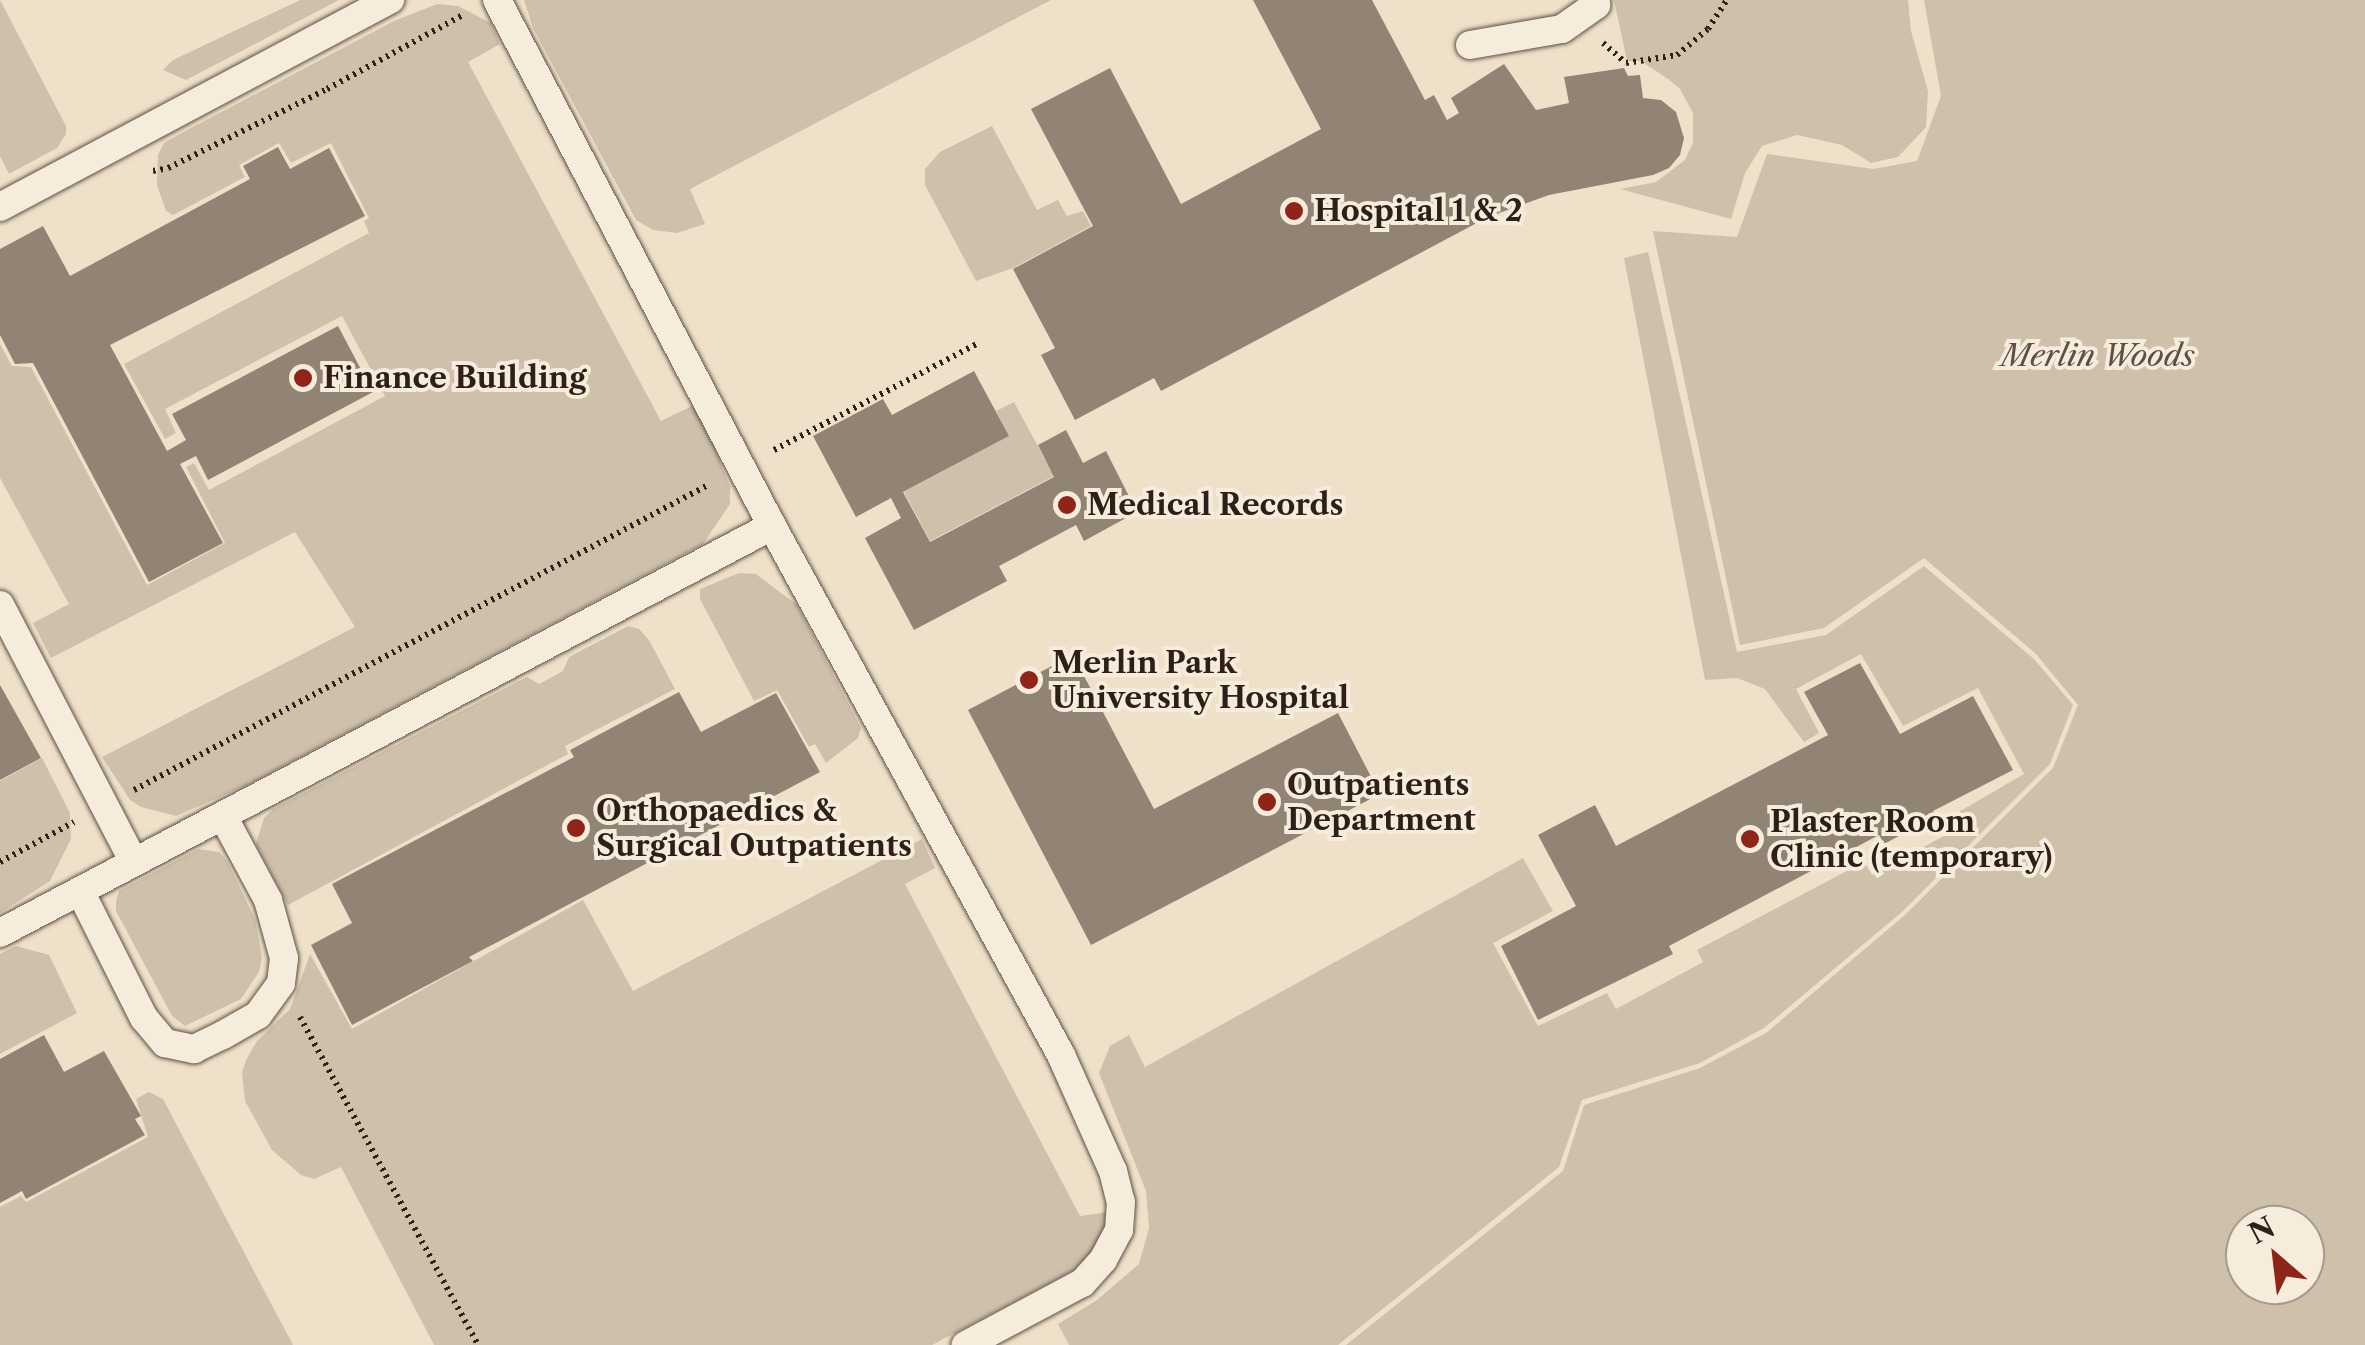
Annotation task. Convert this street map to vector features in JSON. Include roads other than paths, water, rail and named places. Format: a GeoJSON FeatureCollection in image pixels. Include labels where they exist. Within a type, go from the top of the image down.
{"type":"FeatureCollection","features":[{"type":"Feature","properties":{"kind":"lane"},"geometry":{"type":"LineString","coordinates":[[0,207],[390,0]]}},
{"type":"Feature","properties":{"kind":"lane"},"geometry":{"type":"LineString","coordinates":[[498,0],[772,526],[1060,1055],[1113,1171],[1121,1202],[1119,1230],[1103,1260],[1082,1283],[966,1345]]}},
{"type":"Feature","properties":{"kind":"lane"},"geometry":{"type":"LineString","coordinates":[[1470,45],[1562,29],[1586,9]]}},
{"type":"Feature","properties":{"kind":"lane"},"geometry":{"type":"LineString","coordinates":[[0,933],[772,526]]}},
{"type":"Feature","properties":{"kind":"lane"},"geometry":{"type":"LineString","coordinates":[[0,605],[134,862]]}},
{"type":"Feature","properties":{"kind":"lane"},"geometry":{"type":"LineString","coordinates":[[80,890],[144,1018],[165,1042],[194,1048],[224,1034],[258,1016],[281,983],[284,958],[268,900],[223,816]]}},
{"type":"Feature","properties":{"kind":"place","name":"Hospital 1 & 2"},"geometry":{"type":"Point","coordinates":[1294,211]}},
{"type":"Feature","properties":{"kind":"place","name":"Finance Building"},"geometry":{"type":"Point","coordinates":[303,378]}},
{"type":"Feature","properties":{"kind":"place","name":"Medical Records"},"geometry":{"type":"Point","coordinates":[1067,505]}},
{"type":"Feature","properties":{"kind":"place","name":"Merlin Park University Hospital"},"geometry":{"type":"Point","coordinates":[1029,680]}},
{"type":"Feature","properties":{"kind":"place","name":"Outpatients Department"},"geometry":{"type":"Point","coordinates":[1267,802]}},
{"type":"Feature","properties":{"kind":"place","name":"Orthopaedics & Surgical Outpatients"},"geometry":{"type":"Point","coordinates":[576,828]}},
{"type":"Feature","properties":{"kind":"place","name":"Plaster Room Clinic (temporary)"},"geometry":{"type":"Point","coordinates":[1750,839]}},
{"type":"Feature","properties":{"kind":"park label","name":"Merlin Woods"},"geometry":{"type":"Point","coordinates":[2098,356]}}]}
